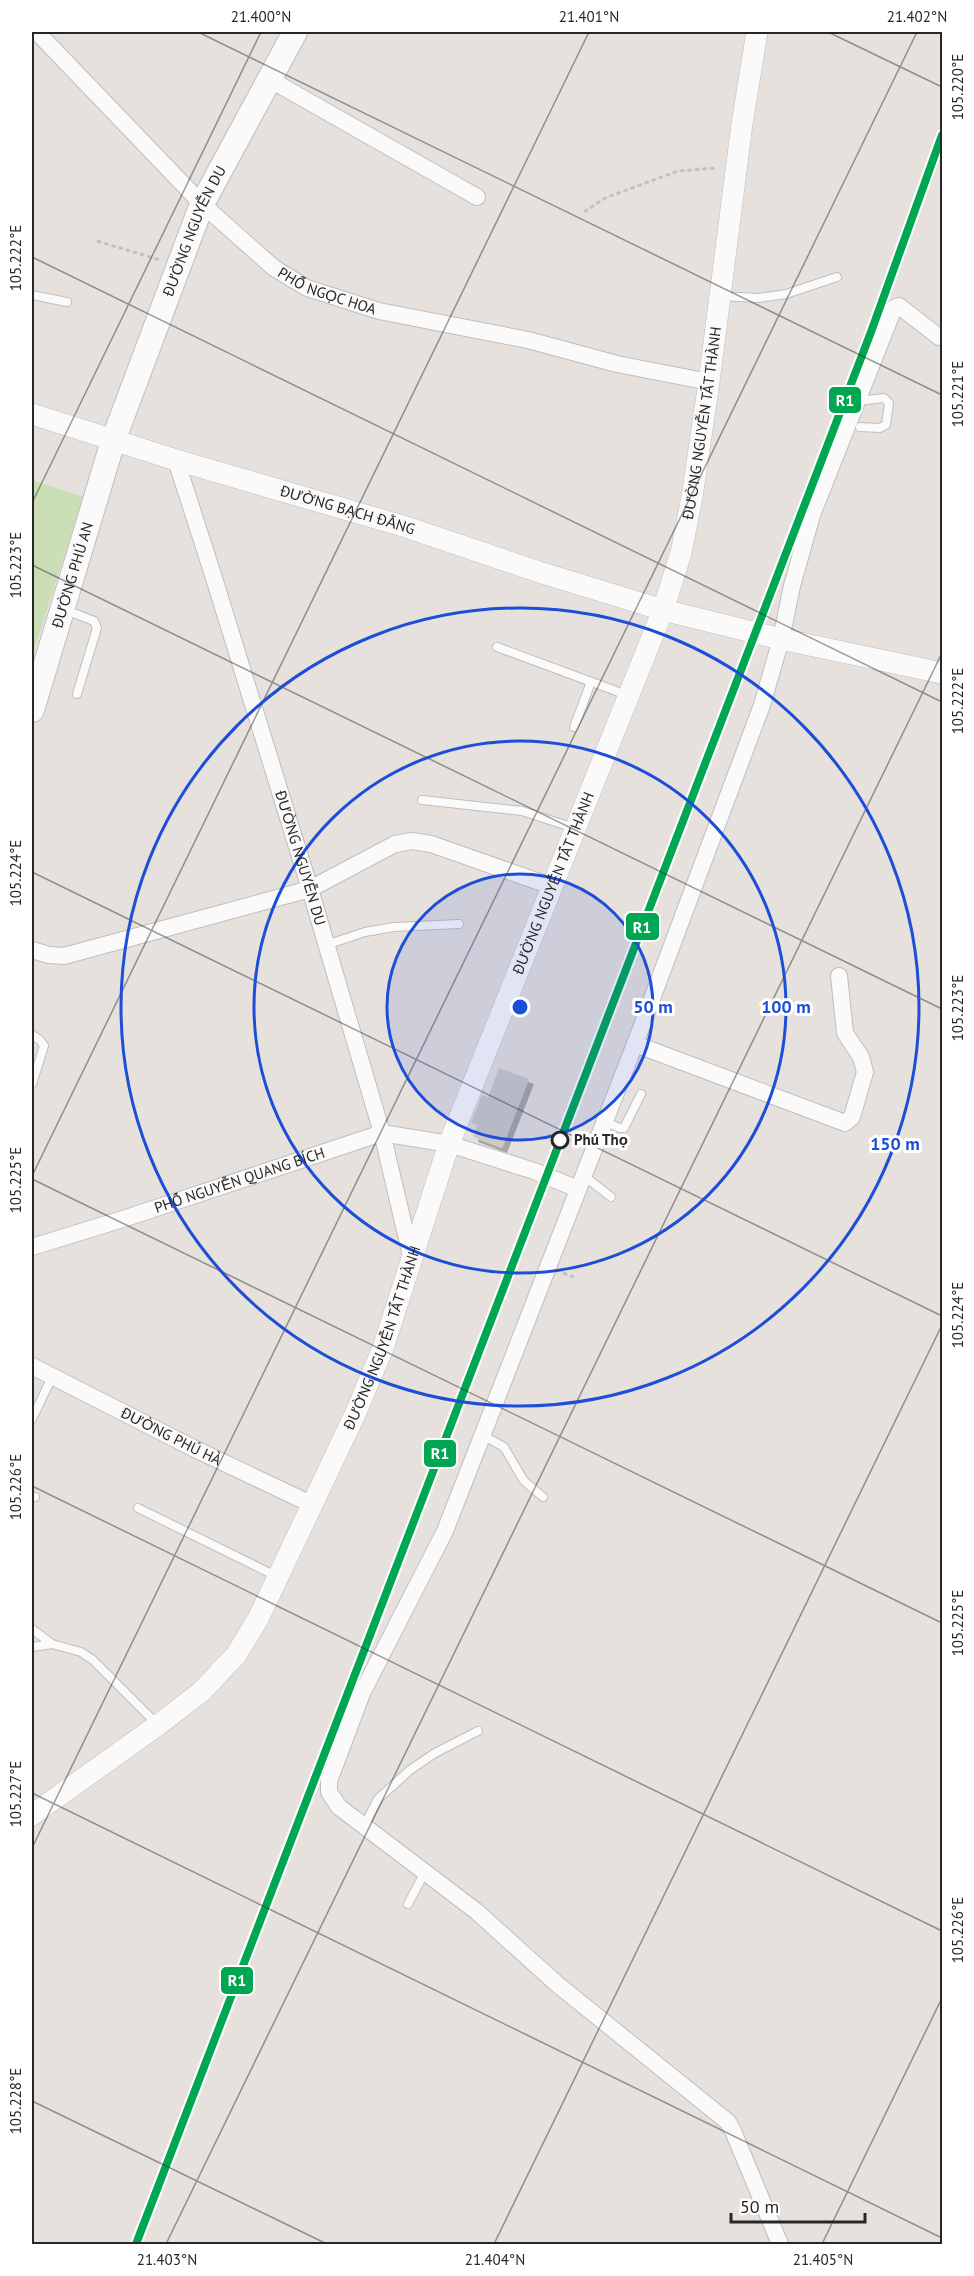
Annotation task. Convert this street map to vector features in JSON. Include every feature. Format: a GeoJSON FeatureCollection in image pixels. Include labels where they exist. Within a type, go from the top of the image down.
{"type":"FeatureCollection","features":[{"type":"Feature","properties":{"kind":"main road","name":"ĐƯỜNG NGUYỄN DU"},"geometry":{"type":"LineString","coordinates":[[113,441],[202,204],[295,32]]}},
{"type":"Feature","properties":{"kind":"main road","name":"ĐƯỜNG PHÚ AN"},"geometry":{"type":"LineString","coordinates":[[32,710],[113,441]]}},
{"type":"Feature","properties":{"kind":"street","name":"PHỐ NGỌC HOA"},"geometry":{"type":"LineString","coordinates":[[37,32],[202,204],[274,268],[308,288],[379,311],[528,340],[617,364],[709,382]]}},
{"type":"Feature","properties":{"kind":"street","name":"ĐƯỜNG NGUYỄN TẤT THÀNH"},"geometry":{"type":"LineString","coordinates":[[32,1815],[201,1692],[236,1655],[258,1619],[313,1505],[383,1348],[448,1144],[663,610],[685,531],[709,382],[736,166],[757,32]]}},
{"type":"Feature","properties":{"kind":"street"},"geometry":{"type":"LineString","coordinates":[[269,80],[477,197]]}},
{"type":"Feature","properties":{"kind":"street"},"geometry":{"type":"LineString","coordinates":[[778,2242],[728,2122],[557,1984],[476,1911],[333,1801],[329,1792],[332,1770],[363,1691],[445,1531],[635,1044],[761,709],[812,515],[894,308],[899,306],[939,337]]}},
{"type":"Feature","properties":{"kind":"street","name":"ĐƯỜNG BẠCH ĐẰNG"},"geometry":{"type":"LineString","coordinates":[[32,414],[113,441],[406,527],[539,572],[663,610],[781,639],[942,673]]}},
{"type":"Feature","properties":{"kind":"street","name":"ĐƯỜNG NGUYỄN DU"},"geometry":{"type":"LineString","coordinates":[[176,460],[310,889],[382,1133],[412,1260]]}},
{"type":"Feature","properties":{"kind":"street"},"geometry":{"type":"LineString","coordinates":[[32,950],[64,956],[310,889],[395,844],[412,842],[431,844],[551,886]]}},
{"type":"Feature","properties":{"kind":"street"},"geometry":{"type":"LineString","coordinates":[[635,1044],[845,1122],[852,1118],[865,1072],[861,1057],[845,1033],[839,976]]}},
{"type":"Feature","properties":{"kind":"street","name":"PHỐ NGUYỄN QUANG BÍCH"},"geometry":{"type":"LineString","coordinates":[[32,1247],[382,1133],[448,1144],[534,1171],[580,1182]]}},
{"type":"Feature","properties":{"kind":"street","name":"ĐƯỜNG PHÚ HÀ"},"geometry":{"type":"LineString","coordinates":[[32,1366],[195,1449],[313,1505]]}},
{"type":"Feature","properties":{"kind":"lane"},"geometry":{"type":"LineString","coordinates":[[720,296],[758,298],[786,294],[837,278]]}},
{"type":"Feature","properties":{"kind":"lane"},"geometry":{"type":"LineString","coordinates":[[32,295],[67,302]]}},
{"type":"Feature","properties":{"kind":"lane"},"geometry":{"type":"LineString","coordinates":[[856,401],[884,398],[890,403],[886,424],[880,428],[860,427]]}},
{"type":"Feature","properties":{"kind":"lane"},"geometry":{"type":"LineString","coordinates":[[62,609],[94,621],[97,628],[76,694]]}},
{"type":"Feature","properties":{"kind":"lane"},"geometry":{"type":"LineString","coordinates":[[497,647],[627,696]]}},
{"type":"Feature","properties":{"kind":"lane"},"geometry":{"type":"LineString","coordinates":[[573,727],[591,682]]}},
{"type":"Feature","properties":{"kind":"lane"},"geometry":{"type":"LineString","coordinates":[[423,800],[522,811],[574,828]]}},
{"type":"Feature","properties":{"kind":"lane"},"geometry":{"type":"LineString","coordinates":[[326,945],[365,932],[394,927],[459,924]]}},
{"type":"Feature","properties":{"kind":"lane"},"geometry":{"type":"LineString","coordinates":[[32,1035],[44,1046],[32,1084]]}},
{"type":"Feature","properties":{"kind":"lane"},"geometry":{"type":"LineString","coordinates":[[605,1121],[624,1128],[641,1094]]}},
{"type":"Feature","properties":{"kind":"lane"},"geometry":{"type":"LineString","coordinates":[[580,1182],[611,1197]]}},
{"type":"Feature","properties":{"kind":"lane"},"geometry":{"type":"LineString","coordinates":[[32,1419],[52,1377]]}},
{"type":"Feature","properties":{"kind":"lane"},"geometry":{"type":"LineString","coordinates":[[482,1435],[504,1447],[524,1481],[543,1497]]}},
{"type":"Feature","properties":{"kind":"lane"},"geometry":{"type":"LineString","coordinates":[[138,1508],[278,1577]]}},
{"type":"Feature","properties":{"kind":"lane"},"geometry":{"type":"LineString","coordinates":[[32,1629],[52,1644],[81,1652],[93,1660],[158,1725]]}},
{"type":"Feature","properties":{"kind":"lane"},"geometry":{"type":"LineString","coordinates":[[32,1647],[52,1644]]}},
{"type":"Feature","properties":{"kind":"lane"},"geometry":{"type":"LineString","coordinates":[[364,1826],[378,1799],[410,1770],[435,1753],[478,1731]]}},
{"type":"Feature","properties":{"kind":"lane"},"geometry":{"type":"LineString","coordinates":[[408,1904],[425,1872]]}},
{"type":"Feature","properties":{"kind":"path"},"geometry":{"type":"LineString","coordinates":[[584,212],[604,198],[678,171],[736,166]]}},
{"type":"Feature","properties":{"kind":"path"},"geometry":{"type":"LineString","coordinates":[[97,241],[179,266]]}},
{"type":"Feature","properties":{"kind":"green space"},"geometry":{"type":"Polygon","coordinates":[[[32,480],[83,497],[32,657],[32,480]]]}},
{"type":"Feature","properties":{"kind":"building"},"geometry":{"type":"Polygon","coordinates":[[[499,1068],[529,1079],[502,1148],[473,1137],[477,1125],[471,1123],[482,1095],[488,1097],[499,1068]]]}},
{"type":"Feature","properties":{"kind":"transit line","name":"R1"},"geometry":{"type":"LineString","coordinates":[[136,2244],[871,332],[942,135]]}},
{"type":"Feature","properties":{"kind":"place","name":"Phú Thọ"},"geometry":{"type":"Point","coordinates":[560,1140]}}]}
